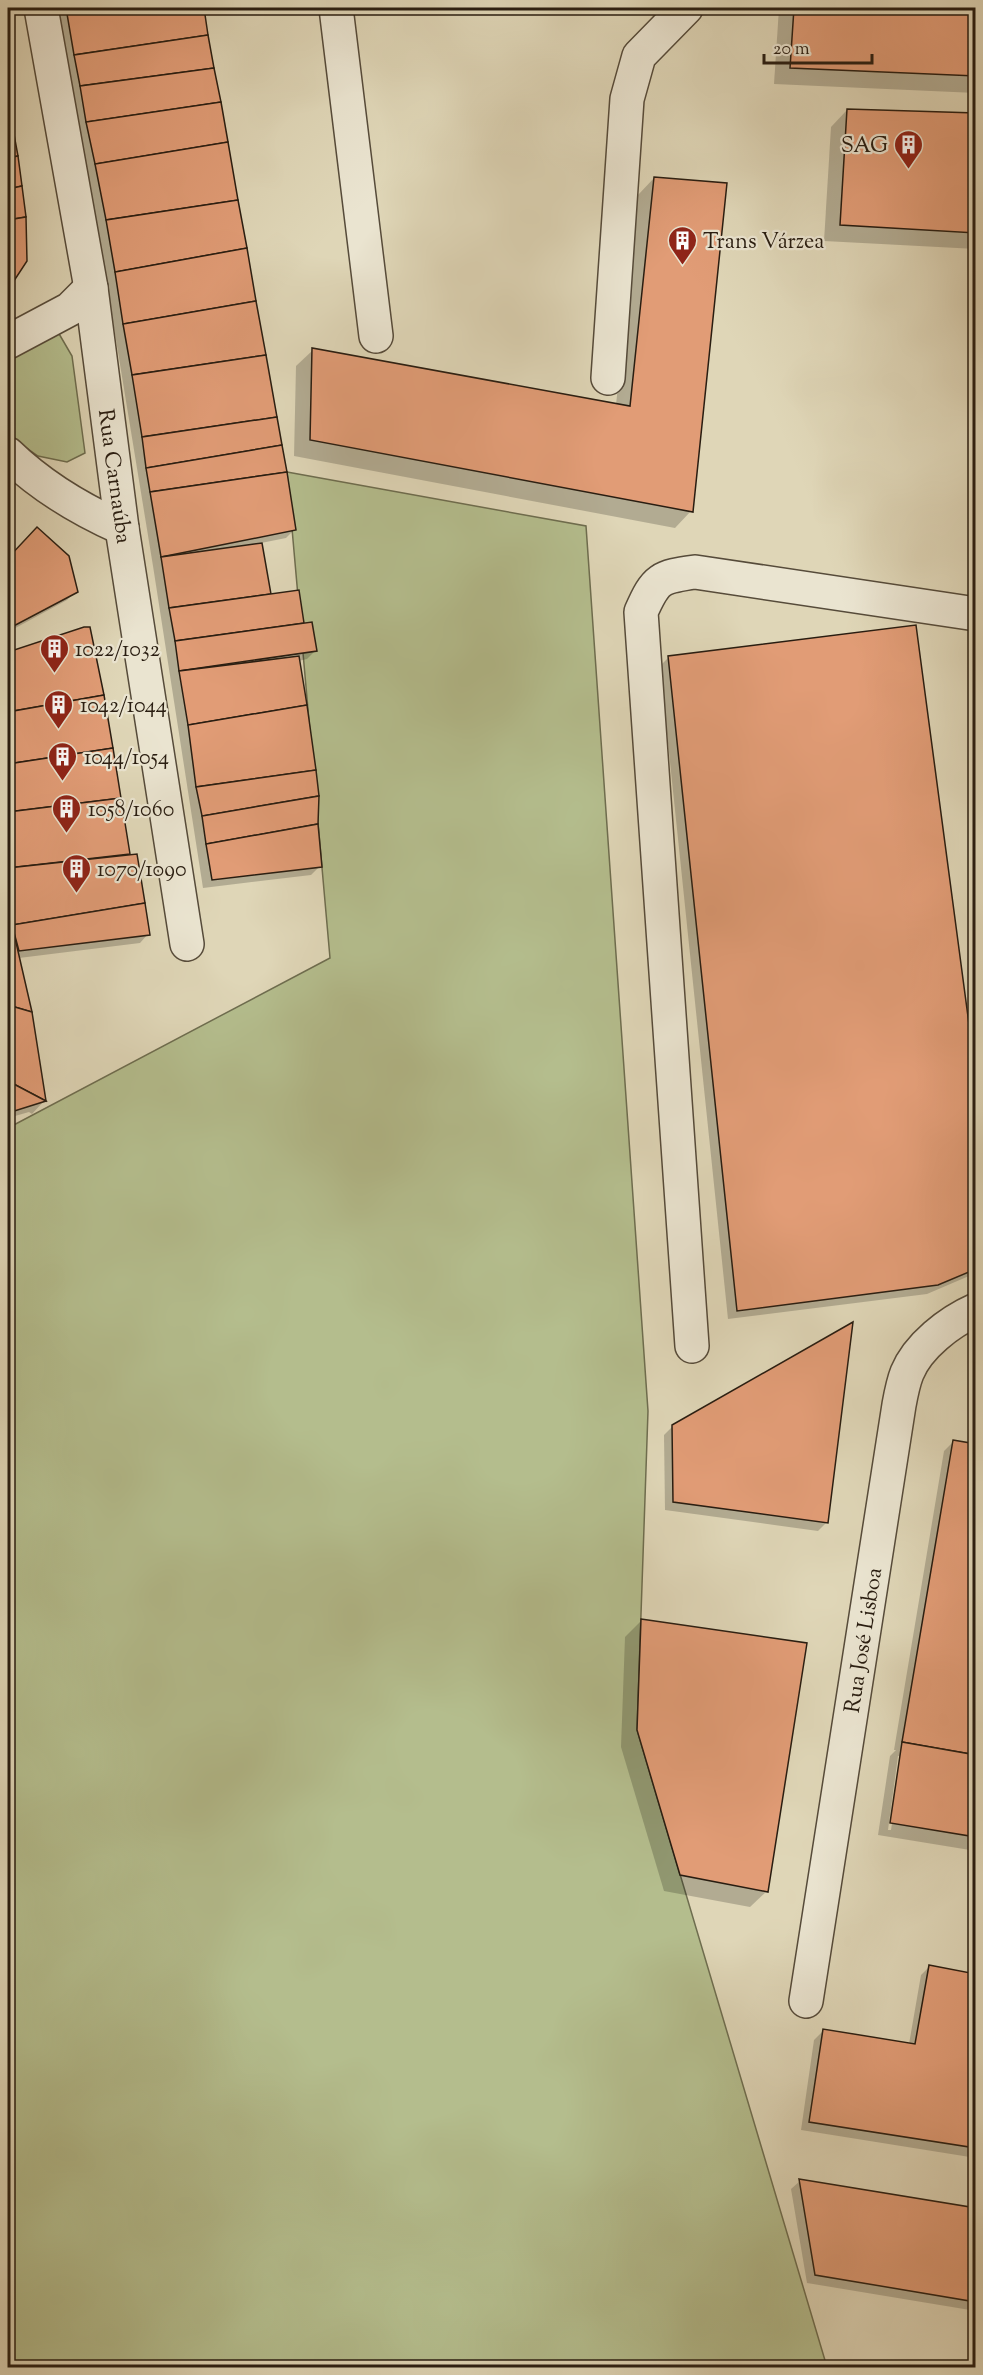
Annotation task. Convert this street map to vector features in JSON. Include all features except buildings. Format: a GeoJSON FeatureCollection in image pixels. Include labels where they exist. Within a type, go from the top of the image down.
{"type":"FeatureCollection","features":[{"type":"Feature","properties":{"kind":"street","name":"Rua Carnaúba"},"geometry":{"type":"LineString","coordinates":[[41,8],[91,288],[122,528],[187,944]]}},
{"type":"Feature","properties":{"kind":"street"},"geometry":{"type":"LineString","coordinates":[[336,8],[376,336]]}},
{"type":"Feature","properties":{"kind":"street"},"geometry":{"type":"LineString","coordinates":[[608,378],[627,99],[639,56],[686,8]]}},
{"type":"Feature","properties":{"kind":"street"},"geometry":{"type":"LineString","coordinates":[[8,342],[70,309],[91,288]]}},
{"type":"Feature","properties":{"kind":"street"},"geometry":{"type":"LineString","coordinates":[[8,454],[24,470],[80,509],[122,528]]}},
{"type":"Feature","properties":{"kind":"street"},"geometry":{"type":"LineString","coordinates":[[692,1346],[641,612],[651,588],[667,576],[696,572],[975,614]]}},
{"type":"Feature","properties":{"kind":"street","name":"Rua José Lisboa"},"geometry":{"type":"LineString","coordinates":[[806,2001],[899,1405],[908,1372],[928,1343],[964,1315],[975,1310]]}},
{"type":"Feature","properties":{"kind":"green space"},"geometry":{"type":"Polygon","coordinates":[[[58,332],[72,356],[85,453],[67,462],[38,456],[8,435],[8,353],[58,332]]]}},
{"type":"Feature","properties":{"kind":"green space"},"geometry":{"type":"Polygon","coordinates":[[[287,472],[586,526],[648,1411],[637,1730],[827,2367],[8,2368],[8,1128],[330,958],[287,472]]]}},
{"type":"Feature","properties":{"kind":"place","name":"SAG"},"geometry":{"type":"Point","coordinates":[909,170]}},
{"type":"Feature","properties":{"kind":"place","name":"Trans Várzea"},"geometry":{"type":"Point","coordinates":[682,266]}},
{"type":"Feature","properties":{"kind":"place","name":"1022/1032"},"geometry":{"type":"Point","coordinates":[54,674]}},
{"type":"Feature","properties":{"kind":"place","name":"1042/1044"},"geometry":{"type":"Point","coordinates":[59,730]}},
{"type":"Feature","properties":{"kind":"place","name":"1044/1054"},"geometry":{"type":"Point","coordinates":[63,782]}},
{"type":"Feature","properties":{"kind":"place","name":"1058/1060"},"geometry":{"type":"Point","coordinates":[67,834]}},
{"type":"Feature","properties":{"kind":"place","name":"1070/1090"},"geometry":{"type":"Point","coordinates":[76,894]}}]}
